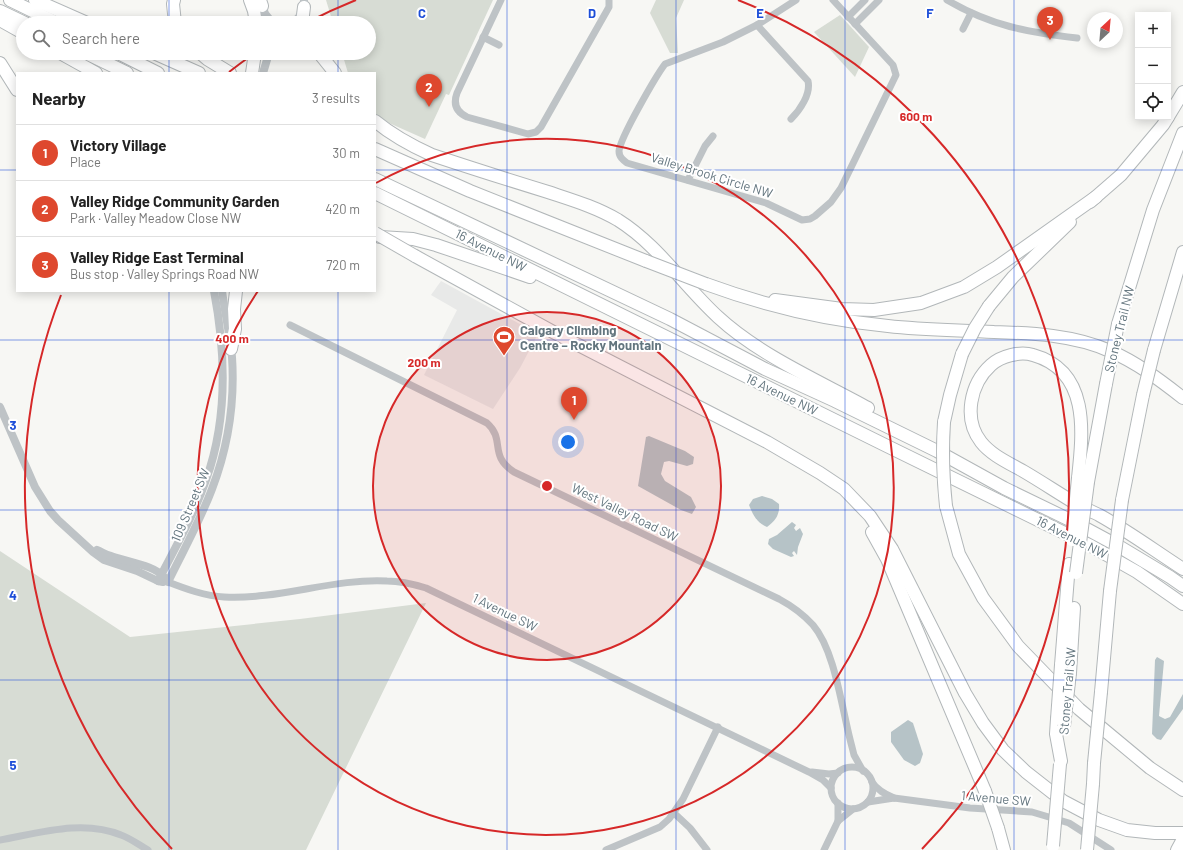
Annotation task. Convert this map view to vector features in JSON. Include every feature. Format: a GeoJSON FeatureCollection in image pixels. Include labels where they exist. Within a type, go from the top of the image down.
{"type":"FeatureCollection","features":[{"type":"Feature","properties":{"kind":"highway"},"geometry":{"type":"LineString","coordinates":[[10,0],[43,16]]}},
{"type":"Feature","properties":{"kind":"highway"},"geometry":{"type":"LineString","coordinates":[[35,0],[71,16]]}},
{"type":"Feature","properties":{"kind":"highway"},"geometry":{"type":"LineString","coordinates":[[174,0],[174,16]]}},
{"type":"Feature","properties":{"kind":"highway"},"geometry":{"type":"LineString","coordinates":[[250,0],[254,11],[262,11]]}},
{"type":"Feature","properties":{"kind":"highway"},"geometry":{"type":"LineString","coordinates":[[303,16],[304,4]]}},
{"type":"Feature","properties":{"kind":"highway"},"geometry":{"type":"LineString","coordinates":[[0,11],[16,19]]}},
{"type":"Feature","properties":{"kind":"highway"},"geometry":{"type":"LineString","coordinates":[[0,20],[16,29]]}},
{"type":"Feature","properties":{"kind":"highway"},"geometry":{"type":"LineString","coordinates":[[73,60],[94,72]]}},
{"type":"Feature","properties":{"kind":"highway"},"geometry":{"type":"LineString","coordinates":[[100,60],[125,72]]}},
{"type":"Feature","properties":{"kind":"highway"},"geometry":{"type":"LineString","coordinates":[[132,60],[156,72]]}},
{"type":"Feature","properties":{"kind":"highway"},"geometry":{"type":"LineString","coordinates":[[170,60],[197,72]]}},
{"type":"Feature","properties":{"kind":"highway"},"geometry":{"type":"LineString","coordinates":[[209,60],[228,72]]}},
{"type":"Feature","properties":{"kind":"highway"},"geometry":{"type":"LineString","coordinates":[[253,72],[254,60]]}},
{"type":"Feature","properties":{"kind":"highway"},"geometry":{"type":"LineString","coordinates":[[325,60],[334,72]]}},
{"type":"Feature","properties":{"kind":"highway"},"geometry":{"type":"LineString","coordinates":[[0,63],[16,88]]}},
{"type":"Feature","properties":{"kind":"highway"},"geometry":{"type":"LineString","coordinates":[[1171,112],[1183,92]]}},
{"type":"Feature","properties":{"kind":"highway"},"geometry":{"type":"LineString","coordinates":[[1166,120],[1136,159],[1121,175],[1013,277],[989,306],[975,328],[962,354],[950,395],[944,422],[942,468],[946,506],[959,554],[983,598],[1018,646],[1085,713],[1150,768],[1183,790]]}},
{"type":"Feature","properties":{"kind":"highway"},"geometry":{"type":"LineString","coordinates":[[376,122],[395,136],[432,155],[565,197],[598,210],[618,220],[645,241],[714,313],[742,336],[767,353],[891,422],[908,436]]}},
{"type":"Feature","properties":{"kind":"highway","name":"Stoney Trail NW"},"geometry":{"type":"LineString","coordinates":[[1081,531],[1083,480],[1106,384],[1118,324],[1153,210],[1183,133]]}},
{"type":"Feature","properties":{"kind":"highway"},"geometry":{"type":"LineString","coordinates":[[376,149],[470,191],[646,261],[755,301],[794,312],[843,321],[896,327],[1034,333],[1077,340],[1109,350],[1140,367],[1183,398]]}},
{"type":"Feature","properties":{"kind":"highway","name":"16 Avenue NW"},"geometry":{"type":"LineString","coordinates":[[376,179],[670,319],[765,369],[908,436],[1004,488],[1070,520],[1120,547],[1183,586]]}},
{"type":"Feature","properties":{"kind":"highway","name":"16 Avenue NW"},"geometry":{"type":"LineString","coordinates":[[376,193],[1092,546],[1137,572],[1183,604]]}},
{"type":"Feature","properties":{"kind":"highway"},"geometry":{"type":"LineString","coordinates":[[706,284],[761,298],[842,309],[874,310],[921,303],[964,287],[997,267],[1096,197]]}},
{"type":"Feature","properties":{"kind":"highway"},"geometry":{"type":"LineString","coordinates":[[376,234],[555,333],[767,442],[844,489],[870,516],[892,549],[965,693],[983,723],[1003,750],[1026,772],[1063,801],[1099,820],[1127,830],[1155,833],[1183,832]]}},
{"type":"Feature","properties":{"kind":"highway"},"geometry":{"type":"LineString","coordinates":[[376,237],[412,239],[436,245],[571,290]]}},
{"type":"Feature","properties":{"kind":"highway"},"geometry":{"type":"LineString","coordinates":[[1087,850],[1110,590],[1122,500],[1143,395],[1154,350],[1183,252]]}},
{"type":"Feature","properties":{"kind":"highway"},"geometry":{"type":"LineString","coordinates":[[231,349],[235,329],[234,309],[236,292]]}},
{"type":"Feature","properties":{"kind":"highway"},"geometry":{"type":"LineString","coordinates":[[1073,568],[1083,480],[1082,419],[1074,390],[1068,378],[1048,360],[1032,354],[1020,354],[1005,357],[991,365],[980,378],[973,391],[970,409],[974,428],[981,442],[1002,458],[1081,507],[1098,515],[1183,569]]}},
{"type":"Feature","properties":{"kind":"highway"},"geometry":{"type":"LineString","coordinates":[[820,473],[852,507],[876,538],[887,559],[986,791],[1004,850]]}},
{"type":"Feature","properties":{"kind":"highway","name":"Stoney Trail SW"},"geometry":{"type":"LineString","coordinates":[[1053,848],[1073,568],[1081,531]]}},
{"type":"Feature","properties":{"kind":"highway"},"geometry":{"type":"LineString","coordinates":[[1177,850],[1183,839]]}},
{"type":"Feature","properties":{"kind":"street"},"geometry":{"type":"LineString","coordinates":[[501,0],[457,93],[455,101],[461,114],[467,117],[526,134],[534,133],[541,128],[608,7],[609,0]]}},
{"type":"Feature","properties":{"kind":"street","name":"Valley Brook Circle NW"},"geometry":{"type":"LineString","coordinates":[[796,0],[757,25],[723,42],[665,64],[636,114],[620,147],[620,157],[627,163],[766,203],[802,220],[810,219],[831,202],[841,188],[896,75],[893,65],[833,0]]}},
{"type":"Feature","properties":{"kind":"street"},"geometry":{"type":"LineString","coordinates":[[848,16],[865,0]]}},
{"type":"Feature","properties":{"kind":"street"},"geometry":{"type":"LineString","coordinates":[[855,24],[879,0]]}},
{"type":"Feature","properties":{"kind":"street"},"geometry":{"type":"LineString","coordinates":[[947,0],[993,23],[1015,29],[1077,38]]}},
{"type":"Feature","properties":{"kind":"street"},"geometry":{"type":"LineString","coordinates":[[300,16],[304,4]]}},
{"type":"Feature","properties":{"kind":"street"},"geometry":{"type":"LineString","coordinates":[[963,29],[971,13]]}},
{"type":"Feature","properties":{"kind":"street"},"geometry":{"type":"LineString","coordinates":[[757,25],[808,81],[808,91],[798,112],[791,119]]}},
{"type":"Feature","properties":{"kind":"street"},"geometry":{"type":"LineString","coordinates":[[484,37],[499,45]]}},
{"type":"Feature","properties":{"kind":"street"},"geometry":{"type":"LineString","coordinates":[[253,72],[258,60]]}},
{"type":"Feature","properties":{"kind":"street"},"geometry":{"type":"LineString","coordinates":[[264,72],[268,60]]}},
{"type":"Feature","properties":{"kind":"street"},"geometry":{"type":"LineString","coordinates":[[688,180],[705,146],[713,136]]}},
{"type":"Feature","properties":{"kind":"street","name":"109 Street SW"},"geometry":{"type":"LineString","coordinates":[[160,578],[195,508],[206,481],[215,451],[223,393],[223,357],[214,292]]}},
{"type":"Feature","properties":{"kind":"street","name":"109 Street SW"},"geometry":{"type":"LineString","coordinates":[[168,582],[203,510],[223,455],[227,435],[232,401],[232,369],[231,349],[222,292]]}},
{"type":"Feature","properties":{"kind":"street","name":"West Valley Road SW"},"geometry":{"type":"LineString","coordinates":[[290,325],[487,423],[496,434],[498,453],[502,461],[514,472],[772,596],[799,612],[814,626],[826,648],[852,747],[856,760],[863,771]]}},
{"type":"Feature","properties":{"kind":"street"},"geometry":{"type":"LineString","coordinates":[[0,407],[29,476],[39,495],[58,520],[81,540],[105,554],[150,569],[160,578],[168,582]]}},
{"type":"Feature","properties":{"kind":"street","name":"1 Avenue SW"},"geometry":{"type":"LineString","coordinates":[[168,582],[204,594],[234,597],[373,580],[402,582],[435,591],[809,772],[823,780],[831,788]]}},
{"type":"Feature","properties":{"kind":"street"},"geometry":{"type":"LineString","coordinates":[[606,850],[620,848],[660,827],[674,813],[683,799],[718,727]]}},
{"type":"Feature","properties":{"kind":"street","name":"West Valley Road SW"},"geometry":{"type":"LineString","coordinates":[[840,772],[848,765],[852,747]]}},
{"type":"Feature","properties":{"kind":"street"},"geometry":{"type":"LineString","coordinates":[[852,767],[863,771],[872,782],[872,794],[868,802],[861,807],[853,808],[845,807],[838,803],[833,796],[831,788],[833,780],[840,772],[852,767]]}},
{"type":"Feature","properties":{"kind":"street","name":"1 Avenue SW"},"geometry":{"type":"LineString","coordinates":[[809,772],[829,774],[840,772]]}},
{"type":"Feature","properties":{"kind":"street","name":"1 Avenue SW"},"geometry":{"type":"LineString","coordinates":[[872,782],[875,787],[894,798]]}},
{"type":"Feature","properties":{"kind":"street","name":"1 Avenue SW"},"geometry":{"type":"LineString","coordinates":[[868,802],[894,798],[970,808],[1032,812],[1069,823],[1111,850]]}},
{"type":"Feature","properties":{"kind":"street"},"geometry":{"type":"LineString","coordinates":[[838,803],[838,821]]}},
{"type":"Feature","properties":{"kind":"street"},"geometry":{"type":"LineString","coordinates":[[824,850],[838,821],[853,808]]}},
{"type":"Feature","properties":{"kind":"street"},"geometry":{"type":"LineString","coordinates":[[674,813],[690,828],[707,850]]}},
{"type":"Feature","properties":{"kind":"street"},"geometry":{"type":"LineString","coordinates":[[0,840],[72,828],[96,828],[121,835],[148,850]]}},
{"type":"Feature","properties":{"kind":"shaded area"},"geometry":{"type":"Polygon","coordinates":[[[326,0],[493,0],[449,95],[446,94],[425,139],[389,123],[376,115],[376,72],[348,72],[344,60],[376,60],[376,16],[331,16],[326,0]]]}},
{"type":"Feature","properties":{"kind":"shaded area"},"geometry":{"type":"Polygon","coordinates":[[[656,0],[684,0],[676,18],[678,53],[670,53],[650,13],[656,0]]]}},
{"type":"Feature","properties":{"kind":"shaded area"},"geometry":{"type":"Polygon","coordinates":[[[840,15],[869,47],[855,77],[814,32],[840,15]]]}},
{"type":"Feature","properties":{"kind":"shaded area"},"geometry":{"type":"Polygon","coordinates":[[[441,281],[538,334],[520,368],[493,409],[424,375],[457,310],[431,295],[441,281]]]}},
{"type":"Feature","properties":{"kind":"shaded area"},"geometry":{"type":"Polygon","coordinates":[[[649,436],[685,451],[694,457],[693,464],[687,466],[669,461],[664,462],[661,474],[665,481],[691,497],[696,507],[692,514],[681,510],[638,486],[646,437],[649,436]]]}},
{"type":"Feature","properties":{"kind":"shaded area"},"geometry":{"type":"Polygon","coordinates":[[[762,496],[772,499],[779,504],[779,511],[776,517],[767,527],[756,518],[749,505],[753,499],[762,496]]]}},
{"type":"Feature","properties":{"kind":"shaded area"},"geometry":{"type":"Polygon","coordinates":[[[792,522],[796,525],[794,528],[796,531],[800,528],[803,534],[798,547],[797,555],[794,551],[792,553],[794,556],[791,557],[773,549],[768,544],[769,539],[777,535],[792,522]]]}},
{"type":"Feature","properties":{"kind":"shaded area"},"geometry":{"type":"Polygon","coordinates":[[[0,551],[130,637],[300,619],[426,603],[306,850],[0,850],[0,551]]]}},
{"type":"Feature","properties":{"kind":"shaded area"},"geometry":{"type":"Polygon","coordinates":[[[1157,657],[1164,661],[1159,716],[1165,719],[1170,717],[1183,694],[1183,709],[1161,740],[1157,739],[1152,734],[1155,660],[1157,657]]]}},
{"type":"Feature","properties":{"kind":"shaded area"},"geometry":{"type":"Polygon","coordinates":[[[908,720],[913,723],[923,754],[920,763],[915,766],[904,760],[891,742],[891,732],[908,720]]]}},
{"type":"Feature","properties":{"kind":"place","name":"Valley Ridge East Terminal"},"geometry":{"type":"Point","coordinates":[1050,40]}},
{"type":"Feature","properties":{"kind":"place","name":"Valley Ridge Community Garden"},"geometry":{"type":"Point","coordinates":[429,107]}},
{"type":"Feature","properties":{"kind":"place","name":"Calgary Climbing Centre – Rocky Mountain"},"geometry":{"type":"Point","coordinates":[504,356]}},
{"type":"Feature","properties":{"kind":"place","name":"Victory Village"},"geometry":{"type":"Point","coordinates":[574,420]}}]}
